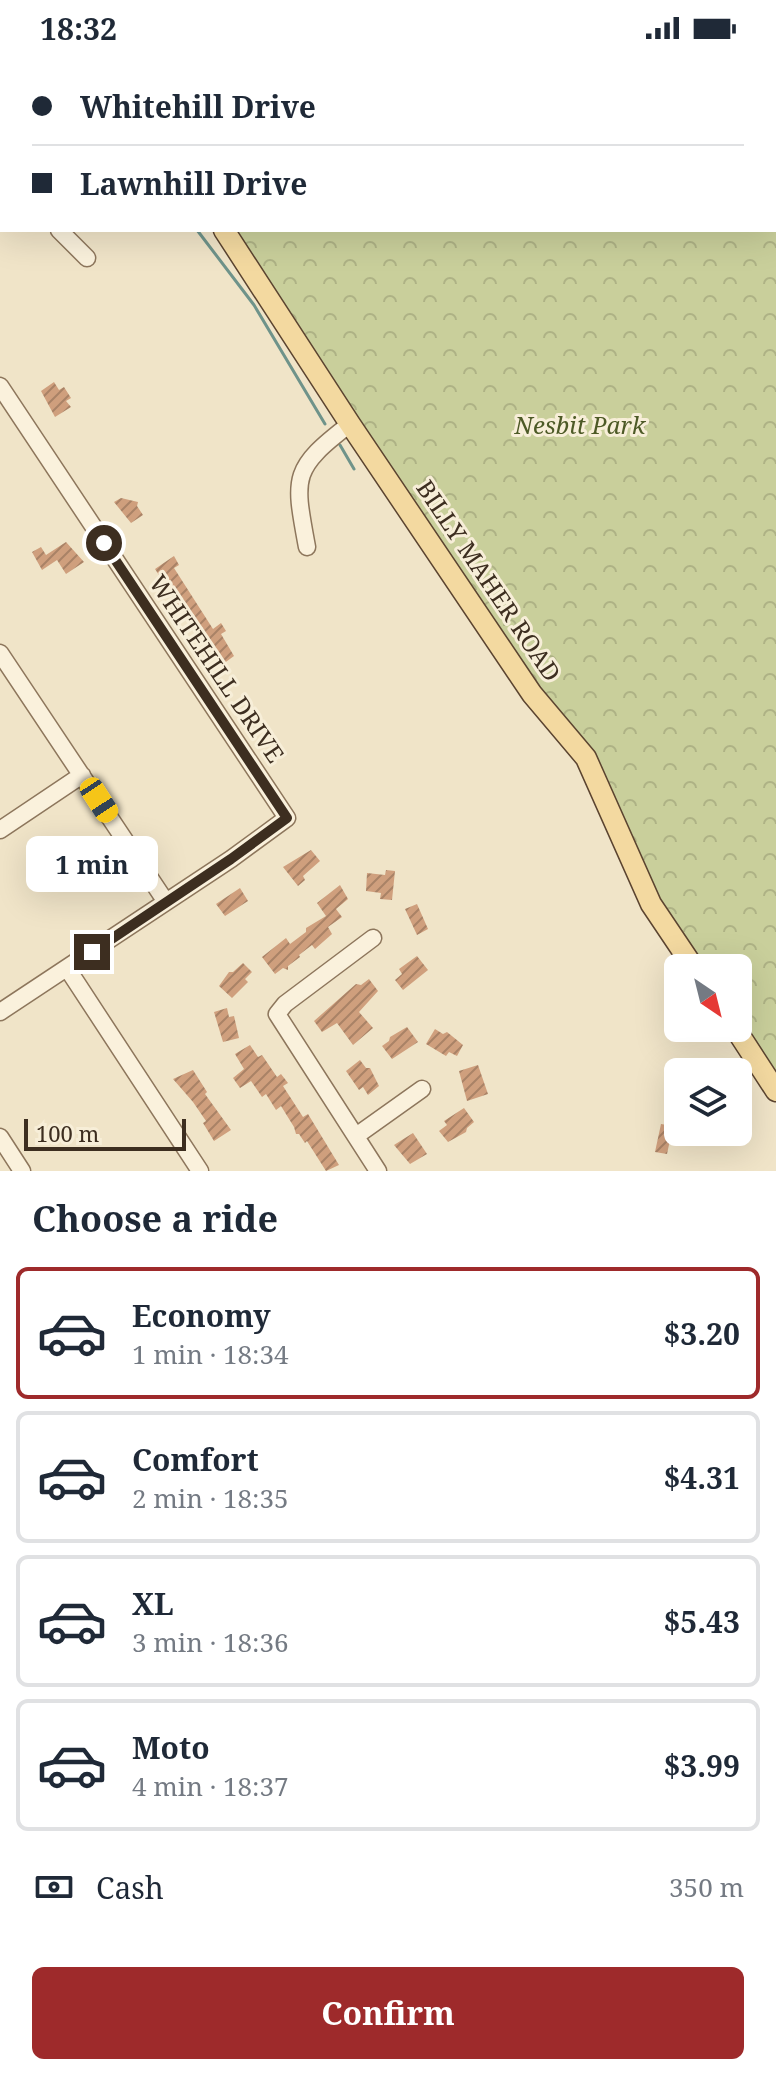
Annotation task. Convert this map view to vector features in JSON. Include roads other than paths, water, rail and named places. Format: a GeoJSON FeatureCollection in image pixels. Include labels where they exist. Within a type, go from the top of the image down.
{"type":"FeatureCollection","features":[{"type":"Feature","properties":{"kind":"main road","name":"BILLY MAHER ROAD"},"geometry":{"type":"LineString","coordinates":[[225,232],[532,694],[586,758],[651,904],[685,954]]}},
{"type":"Feature","properties":{"kind":"main road"},"geometry":{"type":"LineString","coordinates":[[744,1042],[776,1091]]}},
{"type":"Feature","properties":{"kind":"street"},"geometry":{"type":"LineString","coordinates":[[61,232],[87,258]]}},
{"type":"Feature","properties":{"kind":"street","name":"WHITEHILL DRIVE"},"geometry":{"type":"LineString","coordinates":[[0,386],[287,818],[166,902]]}},
{"type":"Feature","properties":{"kind":"street"},"geometry":{"type":"LineString","coordinates":[[307,547],[298,497],[303,469],[319,448],[350,424]]}},
{"type":"Feature","properties":{"kind":"street"},"geometry":{"type":"LineString","coordinates":[[0,653],[166,902],[0,1012]]}},
{"type":"Feature","properties":{"kind":"street"},"geometry":{"type":"LineString","coordinates":[[0,830],[82,775]]}},
{"type":"Feature","properties":{"kind":"street"},"geometry":{"type":"LineString","coordinates":[[373,938],[285,1004],[277,1014],[378,1171]]}},
{"type":"Feature","properties":{"kind":"street"},"geometry":{"type":"LineString","coordinates":[[67,968],[200,1171]]}},
{"type":"Feature","properties":{"kind":"street"},"geometry":{"type":"LineString","coordinates":[[356,1136],[422,1089]]}},
{"type":"Feature","properties":{"kind":"street"},"geometry":{"type":"LineString","coordinates":[[0,1137],[22,1171]]}},
{"type":"Feature","properties":{"kind":"waterway"},"geometry":{"type":"LineString","coordinates":[[199,232],[254,305],[325,424]]}},
{"type":"Feature","properties":{"kind":"waterway"},"geometry":{"type":"LineString","coordinates":[[340,445],[354,469]]}},
{"type":"Feature","properties":{"kind":"park label","name":"Nesbit Park"},"geometry":{"type":"Point","coordinates":[580,426]}}]}
